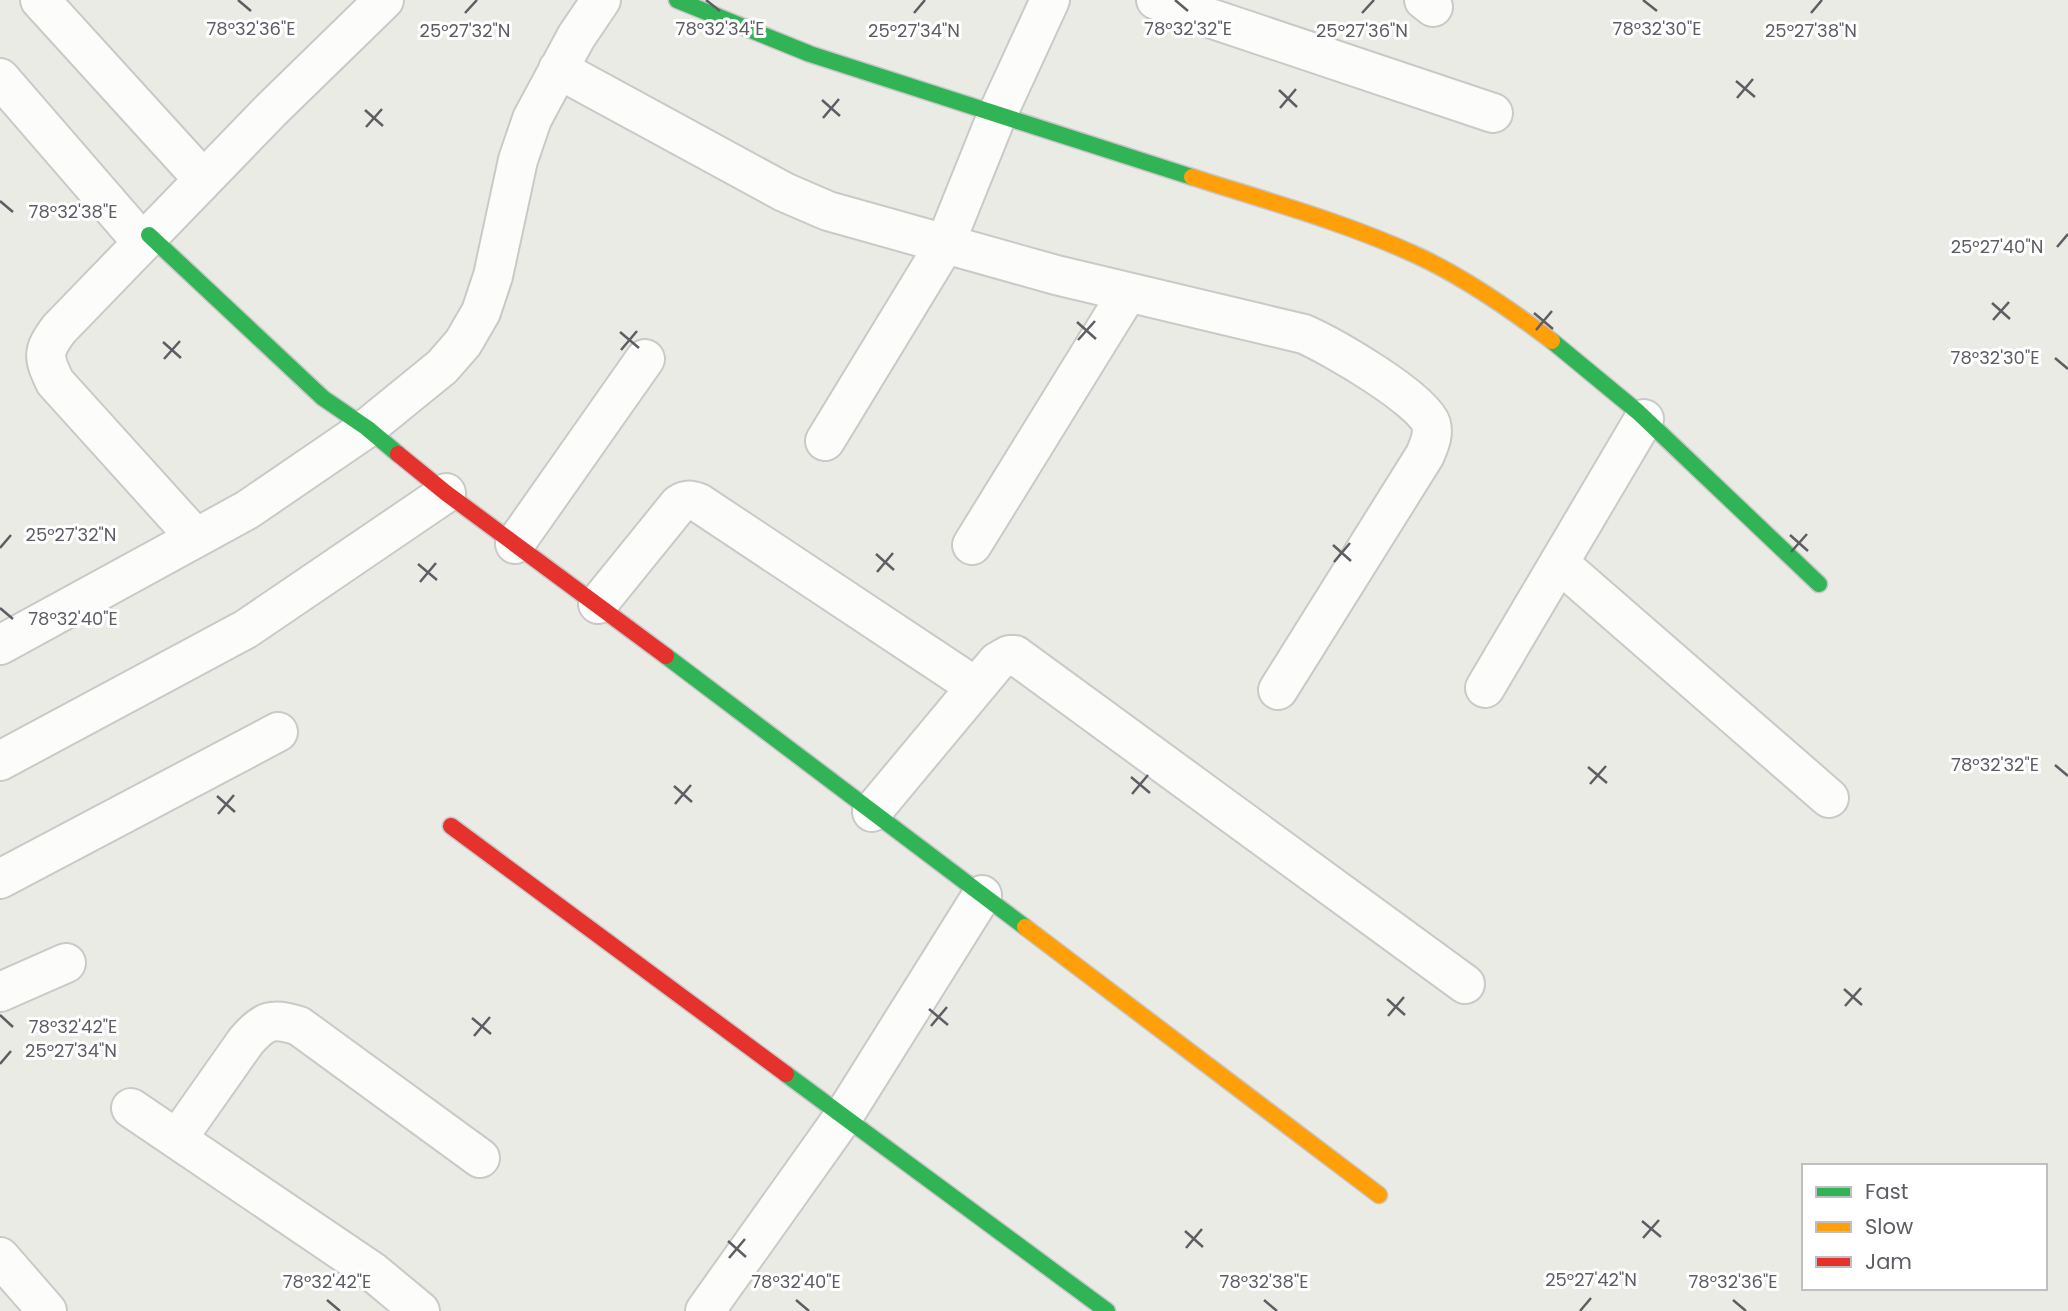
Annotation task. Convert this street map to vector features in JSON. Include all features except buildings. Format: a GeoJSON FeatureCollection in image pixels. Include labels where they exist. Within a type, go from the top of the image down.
{"type":"FeatureCollection","features":[{"type":"Feature","properties":{"kind":"street"},"geometry":{"type":"LineString","coordinates":[[40,0],[203,179]]}},
{"type":"Feature","properties":{"kind":"street"},"geometry":{"type":"LineString","coordinates":[[196,538],[55,382],[44,355],[59,329],[145,239],[384,0]]}},
{"type":"Feature","properties":{"kind":"street"},"geometry":{"type":"LineString","coordinates":[[0,645],[247,510],[367,428],[442,368],[463,343],[481,312],[493,276],[518,160],[532,119],[558,69],[601,0]]}},
{"type":"Feature","properties":{"kind":"street"},"geometry":{"type":"LineString","coordinates":[[677,0],[810,54],[1353,229],[1434,263],[1484,293],[1541,334],[1673,443],[1819,584]]}},
{"type":"Feature","properties":{"kind":"street"},"geometry":{"type":"LineString","coordinates":[[825,441],[945,244],[997,115],[1050,0]]}},
{"type":"Feature","properties":{"kind":"street"},"geometry":{"type":"LineString","coordinates":[[1157,0],[1493,113]]}},
{"type":"Feature","properties":{"kind":"street"},"geometry":{"type":"LineString","coordinates":[[558,69],[784,192],[828,211],[1127,294],[1256,322],[1314,338],[1354,360],[1416,404],[1432,427],[1431,440],[1425,455],[1278,690]]}},
{"type":"Feature","properties":{"kind":"street"},"geometry":{"type":"LineString","coordinates":[[0,78],[145,239],[323,398],[367,428],[446,493],[598,604],[1380,1195]]}},
{"type":"Feature","properties":{"kind":"street"},"geometry":{"type":"LineString","coordinates":[[972,545],[1127,294]]}},
{"type":"Feature","properties":{"kind":"street"},"geometry":{"type":"LineString","coordinates":[[515,544],[645,359]]}},
{"type":"Feature","properties":{"kind":"street"},"geometry":{"type":"LineString","coordinates":[[1485,688],[1644,419]]}},
{"type":"Feature","properties":{"kind":"street"},"geometry":{"type":"LineString","coordinates":[[0,761],[246,629],[446,493]]}},
{"type":"Feature","properties":{"kind":"street"},"geometry":{"type":"LineString","coordinates":[[598,604],[679,505],[685,500],[692,500],[976,687]]}},
{"type":"Feature","properties":{"kind":"street"},"geometry":{"type":"LineString","coordinates":[[1559,563],[1829,798]]}},
{"type":"Feature","properties":{"kind":"street"},"geometry":{"type":"LineString","coordinates":[[873,812],[1003,657],[1009,655],[1021,658],[1465,984]]}},
{"type":"Feature","properties":{"kind":"street"},"geometry":{"type":"LineString","coordinates":[[0,879],[278,732]]}},
{"type":"Feature","properties":{"kind":"street"},"geometry":{"type":"LineString","coordinates":[[451,826],[1107,1311]]}},
{"type":"Feature","properties":{"kind":"street"},"geometry":{"type":"LineString","coordinates":[[705,1311],[843,1117],[982,895]]}},
{"type":"Feature","properties":{"kind":"street"},"geometry":{"type":"LineString","coordinates":[[0,992],[66,963]]}},
{"type":"Feature","properties":{"kind":"street"},"geometry":{"type":"LineString","coordinates":[[177,1139],[259,1026],[283,1020],[299,1026],[480,1158]]}},
{"type":"Feature","properties":{"kind":"street"},"geometry":{"type":"LineString","coordinates":[[131,1108],[373,1272],[421,1311]]}},
{"type":"Feature","properties":{"kind":"street"},"geometry":{"type":"LineString","coordinates":[[0,1257],[47,1311]]}},
{"type":"Feature","properties":{"kind":"traffic: fast"},"geometry":{"type":"LineString","coordinates":[[677,0],[810,54],[1192,177]]}},
{"type":"Feature","properties":{"kind":"traffic: fast"},"geometry":{"type":"LineString","coordinates":[[149,235],[323,398],[367,428],[398,454]]}},
{"type":"Feature","properties":{"kind":"traffic: fast"},"geometry":{"type":"LineString","coordinates":[[1552,341],[1638,412],[1819,584]]}},
{"type":"Feature","properties":{"kind":"traffic: fast"},"geometry":{"type":"LineString","coordinates":[[666,656],[1025,927]]}},
{"type":"Feature","properties":{"kind":"traffic: fast"},"geometry":{"type":"LineString","coordinates":[[786,1074],[1107,1311]]}},
{"type":"Feature","properties":{"kind":"traffic: slow"},"geometry":{"type":"LineString","coordinates":[[1192,177],[1333,222],[1416,255],[1486,294],[1552,341]]}},
{"type":"Feature","properties":{"kind":"traffic: slow"},"geometry":{"type":"LineString","coordinates":[[1025,927],[1379,1195]]}},
{"type":"Feature","properties":{"kind":"traffic: jam"},"geometry":{"type":"LineString","coordinates":[[398,454],[446,493],[666,656]]}},
{"type":"Feature","properties":{"kind":"traffic: jam"},"geometry":{"type":"LineString","coordinates":[[451,826],[786,1074]]}}]}
